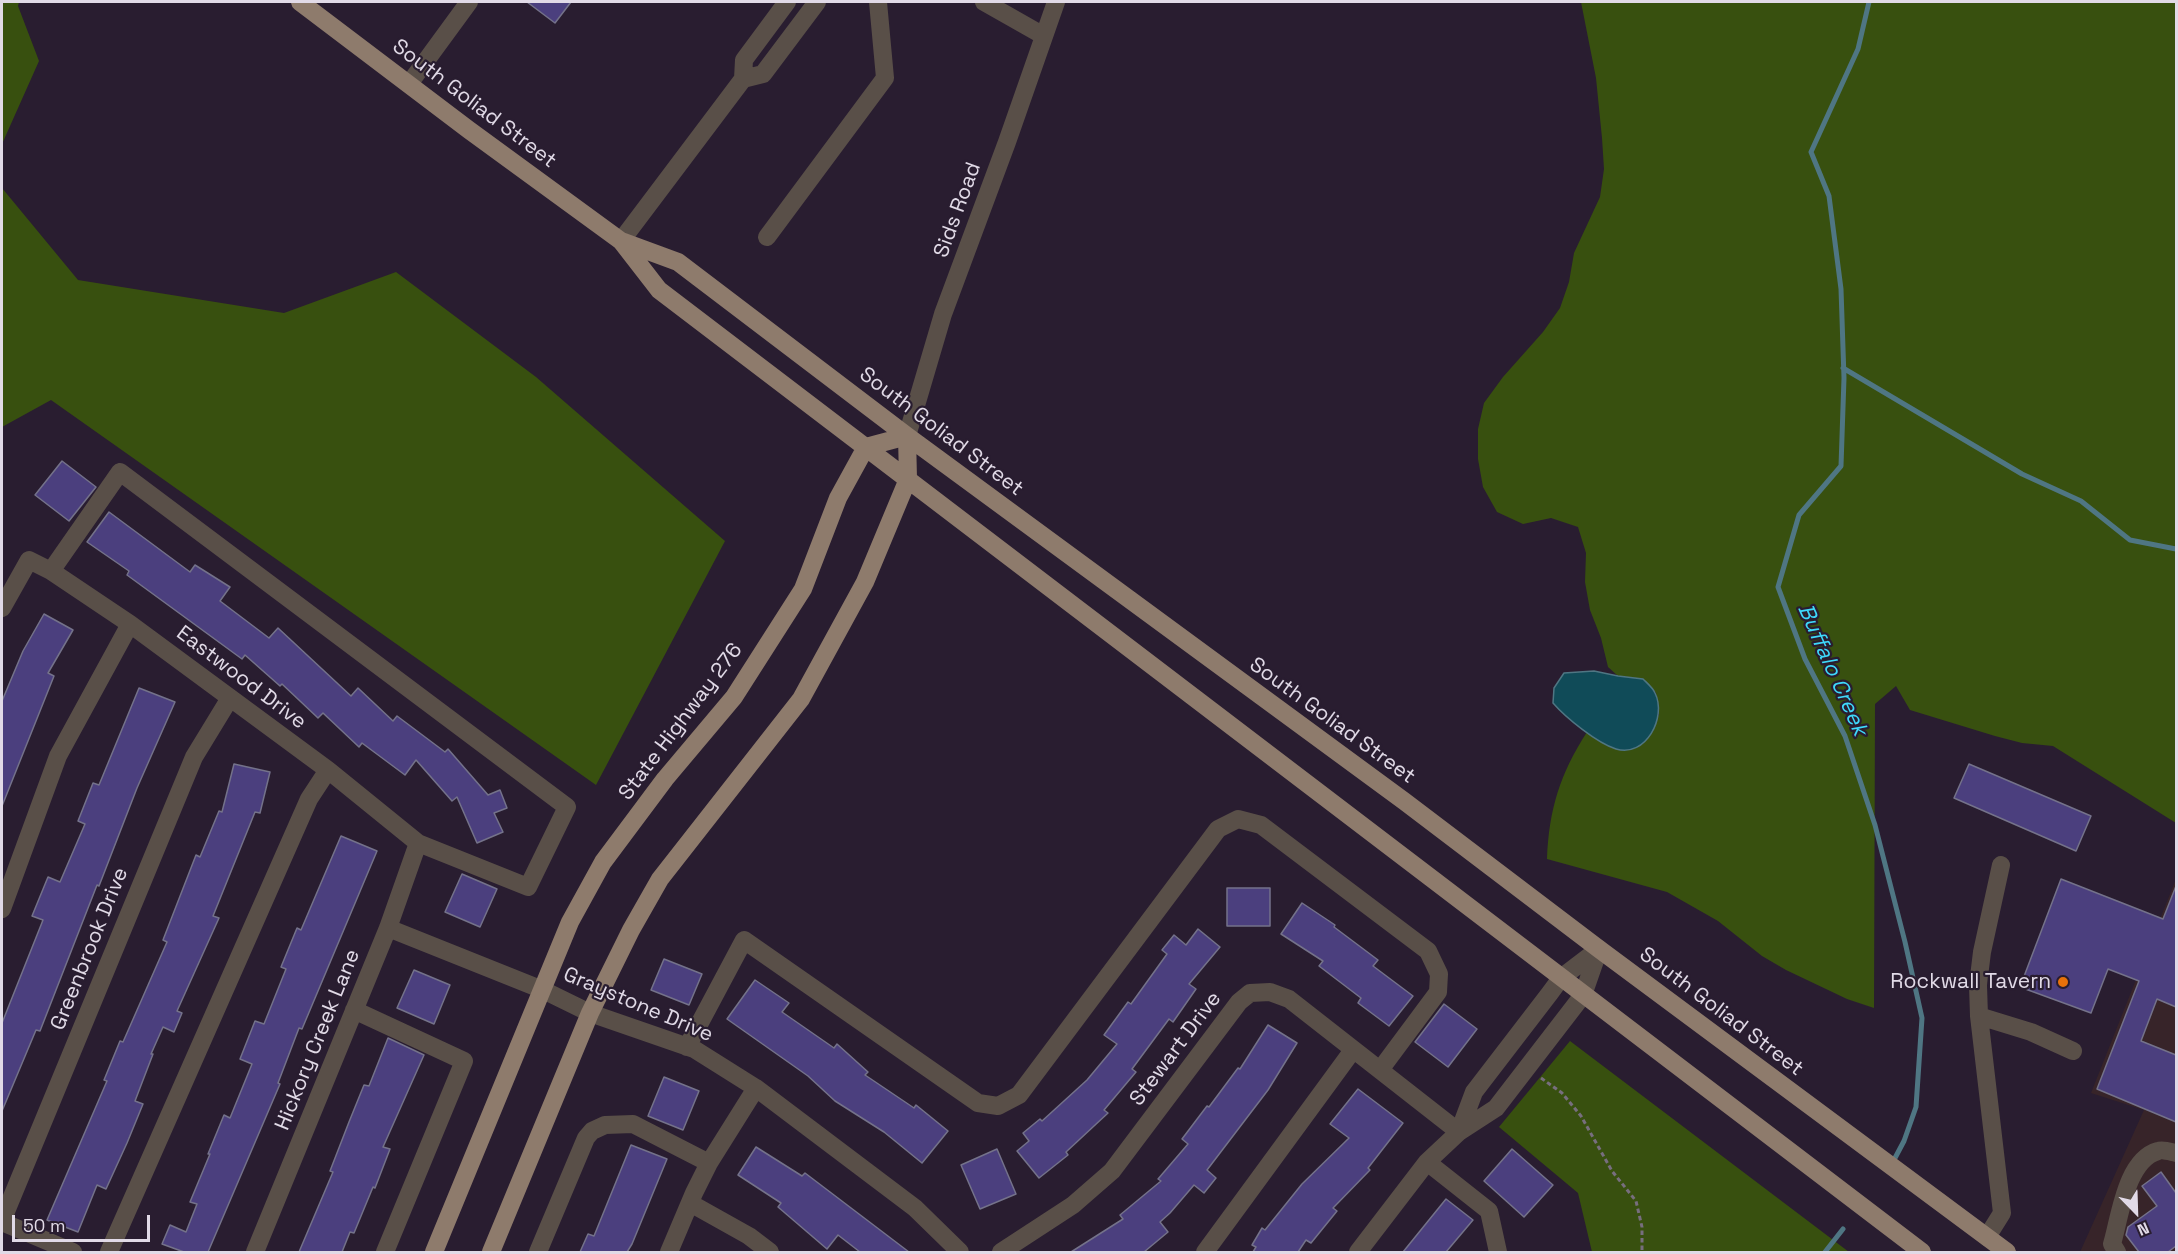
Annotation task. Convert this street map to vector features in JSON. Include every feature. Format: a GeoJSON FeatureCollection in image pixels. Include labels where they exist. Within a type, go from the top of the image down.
{"type":"FeatureCollection","features":[{"type":"Feature","properties":{"kind":"main road","name":"South Goliad Street"},"geometry":{"type":"LineString","coordinates":[[300,2],[621,241],[659,290],[1922,1252]]}},
{"type":"Feature","properties":{"kind":"main road","name":"South Goliad Street"},"geometry":{"type":"LineString","coordinates":[[621,241],[678,262],[906,436],[1404,801],[2007,1252]]}},
{"type":"Feature","properties":{"kind":"main road"},"geometry":{"type":"LineString","coordinates":[[491,1252],[590,1013],[631,930],[660,879],[801,699],[865,582],[908,479],[906,436],[866,447]]}},
{"type":"Feature","properties":{"kind":"main road","name":"State Highway 276"},"geometry":{"type":"LineString","coordinates":[[434,1252],[570,922],[603,862],[665,779],[734,697],[803,589],[838,498],[866,447]]}},
{"type":"Feature","properties":{"kind":"street"},"geometry":{"type":"LineString","coordinates":[[409,84],[470,2]]}},
{"type":"Feature","properties":{"kind":"street"},"geometry":{"type":"LineString","coordinates":[[621,241],[743,79],[744,60],[787,2]]}},
{"type":"Feature","properties":{"kind":"street"},"geometry":{"type":"LineString","coordinates":[[743,79],[763,74],[817,2]]}},
{"type":"Feature","properties":{"kind":"street"},"geometry":{"type":"LineString","coordinates":[[767,237],[885,78],[878,2]]}},
{"type":"Feature","properties":{"kind":"street"},"geometry":{"type":"LineString","coordinates":[[984,2],[1044,36]]}},
{"type":"Feature","properties":{"kind":"street","name":"Sids Road"},"geometry":{"type":"LineString","coordinates":[[906,436],[943,314],[1056,2]]}},
{"type":"Feature","properties":{"kind":"street","name":"Eastwood Drive"},"geometry":{"type":"LineString","coordinates":[[2,608],[29,560],[51,571],[130,624],[328,770],[418,843],[528,887],[567,807],[120,472],[51,571]]}},
{"type":"Feature","properties":{"kind":"street"},"geometry":{"type":"LineString","coordinates":[[2,909],[58,756],[130,624]]}},
{"type":"Feature","properties":{"kind":"street","name":"Greenbrook Drive"},"geometry":{"type":"LineString","coordinates":[[2,1222],[194,757],[230,698]]}},
{"type":"Feature","properties":{"kind":"street"},"geometry":{"type":"LineString","coordinates":[[109,1252],[309,799],[328,770]]}},
{"type":"Feature","properties":{"kind":"street"},"geometry":{"type":"LineString","coordinates":[[687,1047],[744,940],[978,1104],[998,1106],[1019,1095],[1218,829],[1238,819],[1261,825],[1428,951],[1439,974],[1438,992],[1380,1070]]}},
{"type":"Feature","properties":{"kind":"street","name":"Hickory Creek Lane"},"geometry":{"type":"LineString","coordinates":[[255,1252],[388,928],[418,843]]}},
{"type":"Feature","properties":{"kind":"street"},"geometry":{"type":"LineString","coordinates":[[1987,1237],[2002,1214],[1979,1016],[1978,985],[1982,952],[2001,865]]}},
{"type":"Feature","properties":{"kind":"street","name":"Graystone Drive"},"geometry":{"type":"LineString","coordinates":[[388,928],[543,990],[590,1013],[687,1047],[756,1088],[915,1208],[960,1252]]}},
{"type":"Feature","properties":{"kind":"street"},"geometry":{"type":"LineString","coordinates":[[1459,1132],[1474,1092],[1561,978],[1599,949]]}},
{"type":"Feature","properties":{"kind":"street"},"geometry":{"type":"LineString","coordinates":[[1358,1252],[1427,1162],[1459,1132],[1496,1108],[1583,995],[1599,949]]}},
{"type":"Feature","properties":{"kind":"street","name":"Stewart Drive"},"geometry":{"type":"LineString","coordinates":[[1001,1252],[1073,1205],[1112,1171],[1239,1002],[1250,993],[1270,992],[1289,999],[1459,1132]]}},
{"type":"Feature","properties":{"kind":"street"},"geometry":{"type":"LineString","coordinates":[[354,1010],[464,1061],[385,1252]]}},
{"type":"Feature","properties":{"kind":"street"},"geometry":{"type":"LineString","coordinates":[[1979,1016],[2031,1032],[2073,1051]]}},
{"type":"Feature","properties":{"kind":"street"},"geometry":{"type":"LineString","coordinates":[[1205,1252],[1353,1050]]}},
{"type":"Feature","properties":{"kind":"street"},"geometry":{"type":"LineString","coordinates":[[669,1252],[709,1163],[756,1088]]}},
{"type":"Feature","properties":{"kind":"street"},"geometry":{"type":"LineString","coordinates":[[538,1252],[586,1138],[592,1131],[604,1125],[633,1124],[709,1163]]}},
{"type":"Feature","properties":{"kind":"street"},"geometry":{"type":"LineString","coordinates":[[2117,1252],[2112,1244],[2132,1173],[2145,1158],[2160,1150],[2176,1153]]}},
{"type":"Feature","properties":{"kind":"street"},"geometry":{"type":"LineString","coordinates":[[1427,1162],[1489,1211],[1498,1252]]}},
{"type":"Feature","properties":{"kind":"street"},"geometry":{"type":"LineString","coordinates":[[690,1203],[749,1236],[770,1252]]}},
{"type":"Feature","properties":{"kind":"street"},"geometry":{"type":"LineString","coordinates":[[2,1222],[74,1252]]}},
{"type":"Feature","properties":{"kind":"path"},"geometry":{"type":"LineString","coordinates":[[1537,1075],[1562,1093],[1581,1116],[1612,1172],[1636,1201],[1642,1227],[1642,1252]]}},
{"type":"Feature","properties":{"kind":"shaded area"},"geometry":{"type":"Polygon","coordinates":[[[2176,879],[2176,1252],[2080,1252],[2144,1110],[2091,1093],[2176,879]]]}},
{"type":"Feature","properties":{"kind":"green space"},"geometry":{"type":"Polygon","coordinates":[[[2,2],[19,2],[18,6],[39,61],[2,144],[2,2]]]}},
{"type":"Feature","properties":{"kind":"green space"},"geometry":{"type":"Polygon","coordinates":[[[1581,2],[2176,2],[2176,823],[2053,746],[2022,743],[1910,710],[1896,686],[1875,704],[1874,1008],[1847,999],[1786,970],[1762,956],[1718,921],[1667,892],[1547,859],[1550,824],[1558,792],[1563,777],[1587,732],[1617,749],[1659,715],[1656,693],[1643,679],[1618,676],[1608,667],[1601,638],[1590,610],[1585,582],[1586,553],[1578,527],[1551,518],[1523,524],[1497,512],[1483,487],[1478,459],[1478,429],[1484,403],[1560,308],[1569,282],[1574,253],[1600,197],[1604,169],[1602,138],[1596,78],[1581,2]]]}},
{"type":"Feature","properties":{"kind":"green space"},"geometry":{"type":"Polygon","coordinates":[[[2,188],[78,280],[284,313],[396,272],[536,377],[725,541],[596,785],[51,400],[2,427],[2,188]]]}},
{"type":"Feature","properties":{"kind":"green space"},"geometry":{"type":"Polygon","coordinates":[[[1570,1041],[1849,1252],[1592,1252],[1578,1193],[1499,1127],[1570,1041]]]}},
{"type":"Feature","properties":{"kind":"water"},"geometry":{"type":"Polygon","coordinates":[[[1594,671],[1643,679],[1654,691],[1658,713],[1656,724],[1645,742],[1627,750],[1608,746],[1582,729],[1553,703],[1554,688],[1564,673],[1594,671]]]}},
{"type":"Feature","properties":{"kind":"building"},"geometry":{"type":"Polygon","coordinates":[[[527,2],[571,2],[555,23],[527,2]]]}},
{"type":"Feature","properties":{"kind":"building"},"geometry":{"type":"Polygon","coordinates":[[[62,461],[96,487],[69,521],[35,495],[62,461]]]}},
{"type":"Feature","properties":{"kind":"building"},"geometry":{"type":"Polygon","coordinates":[[[109,512],[190,572],[195,565],[230,587],[220,601],[269,638],[278,628],[351,696],[358,688],[393,721],[397,716],[445,752],[448,749],[488,795],[500,790],[507,808],[494,813],[503,832],[477,843],[457,797],[452,801],[416,760],[405,775],[362,743],[359,747],[323,713],[318,718],[282,684],[280,686],[245,655],[242,659],[127,575],[129,571],[87,542],[109,512]]]}},
{"type":"Feature","properties":{"kind":"building"},"geometry":{"type":"Polygon","coordinates":[[[44,614],[73,630],[48,673],[54,676],[2,806],[2,701],[23,651],[44,614]]]}},
{"type":"Feature","properties":{"kind":"building"},"geometry":{"type":"Polygon","coordinates":[[[139,688],[175,702],[137,788],[99,886],[97,885],[40,1031],[36,1030],[2,1111],[2,1023],[43,920],[32,916],[48,877],[60,882],[85,824],[78,821],[93,783],[99,785],[139,688]]]}},
{"type":"Feature","properties":{"kind":"building"},"geometry":{"type":"Polygon","coordinates":[[[234,764],[270,772],[260,813],[255,812],[213,916],[219,918],[177,1011],[182,1013],[174,1032],[163,1027],[151,1054],[153,1054],[135,1101],[143,1104],[127,1143],[106,1189],[97,1185],[78,1232],[47,1220],[107,1081],[104,1080],[120,1041],[123,1042],[167,942],[163,940],[196,855],[200,857],[219,811],[222,812],[234,764]]]}},
{"type":"Feature","properties":{"kind":"building"},"geometry":{"type":"Polygon","coordinates":[[[1969,764],[2091,816],[2076,851],[1954,798],[1969,764]]]}},
{"type":"Feature","properties":{"kind":"building"},"geometry":{"type":"Polygon","coordinates":[[[341,836],[377,851],[302,1029],[299,1028],[278,1083],[280,1084],[208,1252],[184,1252],[162,1244],[170,1225],[186,1232],[197,1204],[190,1202],[210,1154],[208,1154],[224,1115],[230,1118],[252,1064],[240,1059],[255,1021],[264,1024],[286,969],[281,967],[297,928],[301,930],[341,836]]]}},
{"type":"Feature","properties":{"kind":"building"},"geometry":{"type":"Polygon","coordinates":[[[462,874],[497,889],[480,927],[445,912],[462,874]]]}},
{"type":"Feature","properties":{"kind":"building"},"geometry":{"type":"Polygon","coordinates":[[[2061,879],[2163,919],[2176,886],[2176,1007],[2157,999],[2141,1041],[2176,1055],[2176,1122],[2097,1089],[2139,981],[2108,969],[2091,1013],[2020,987],[2061,879]]]}},
{"type":"Feature","properties":{"kind":"building"},"geometry":{"type":"Polygon","coordinates":[[[1227,888],[1270,888],[1270,926],[1227,926],[1227,888]]]}},
{"type":"Feature","properties":{"kind":"building"},"geometry":{"type":"Polygon","coordinates":[[[1302,903],[1335,925],[1334,927],[1378,960],[1373,966],[1413,996],[1389,1026],[1358,1003],[1361,998],[1319,966],[1323,961],[1281,934],[1302,903]]]}},
{"type":"Feature","properties":{"kind":"building"},"geometry":{"type":"Polygon","coordinates":[[[1198,929],[1220,947],[1189,984],[1196,989],[1173,1022],[1169,1019],[1132,1069],[1136,1072],[1104,1110],[1108,1113],[1066,1152],[1068,1155],[1039,1178],[1017,1151],[1029,1141],[1023,1133],[1040,1119],[1042,1121],[1087,1080],[1117,1044],[1104,1035],[1128,1002],[1131,1004],[1167,954],[1162,950],[1174,935],[1186,945],[1198,929]]]}},
{"type":"Feature","properties":{"kind":"building"},"geometry":{"type":"Polygon","coordinates":[[[664,959],[702,974],[689,1005],[651,990],[664,959]]]}},
{"type":"Feature","properties":{"kind":"building"},"geometry":{"type":"Polygon","coordinates":[[[414,970],[450,985],[434,1024],[397,1008],[414,970]]]}},
{"type":"Feature","properties":{"kind":"building"},"geometry":{"type":"Polygon","coordinates":[[[755,980],[789,1003],[782,1012],[834,1048],[837,1044],[868,1072],[865,1075],[914,1108],[916,1105],[948,1131],[922,1163],[884,1132],[835,1101],[808,1076],[727,1019],[755,980]]]}},
{"type":"Feature","properties":{"kind":"building"},"geometry":{"type":"Polygon","coordinates":[[[1444,1004],[1477,1029],[1448,1067],[1415,1042],[1444,1004]]]}},
{"type":"Feature","properties":{"kind":"building"},"geometry":{"type":"Polygon","coordinates":[[[1268,1025],[1297,1043],[1268,1090],[1207,1170],[1216,1178],[1204,1193],[1194,1185],[1160,1222],[1168,1232],[1144,1252],[1071,1252],[1123,1219],[1120,1215],[1161,1181],[1158,1179],[1188,1144],[1182,1139],[1238,1068],[1240,1069],[1268,1025]]]}},
{"type":"Feature","properties":{"kind":"building"},"geometry":{"type":"Polygon","coordinates":[[[388,1038],[424,1055],[383,1147],[390,1149],[375,1188],[373,1187],[354,1233],[350,1232],[342,1252],[299,1252],[333,1172],[330,1171],[364,1085],[369,1086],[388,1038]]]}},
{"type":"Feature","properties":{"kind":"building"},"geometry":{"type":"Polygon","coordinates":[[[664,1077],[699,1091],[683,1130],[648,1116],[664,1077]]]}},
{"type":"Feature","properties":{"kind":"building"},"geometry":{"type":"Polygon","coordinates":[[[1358,1089],[1403,1123],[1368,1168],[1370,1170],[1333,1208],[1337,1211],[1311,1243],[1306,1240],[1298,1252],[1253,1252],[1256,1247],[1252,1245],[1262,1228],[1265,1230],[1302,1184],[1349,1138],[1330,1124],[1358,1089]]]}},
{"type":"Feature","properties":{"kind":"building"},"geometry":{"type":"Polygon","coordinates":[[[631,1145],[667,1159],[632,1244],[627,1252],[580,1252],[588,1234],[594,1236],[631,1145]]]}},
{"type":"Feature","properties":{"kind":"building"},"geometry":{"type":"Polygon","coordinates":[[[756,1147],[802,1176],[805,1173],[909,1252],[860,1252],[838,1235],[827,1249],[778,1207],[781,1203],[738,1175],[756,1147]]]}},
{"type":"Feature","properties":{"kind":"building"},"geometry":{"type":"Polygon","coordinates":[[[997,1149],[1016,1194],[980,1209],[961,1165],[997,1149]]]}},
{"type":"Feature","properties":{"kind":"building"},"geometry":{"type":"Polygon","coordinates":[[[1512,1149],[1553,1185],[1524,1217],[1484,1181],[1512,1149]]]}},
{"type":"Feature","properties":{"kind":"building"},"geometry":{"type":"Polygon","coordinates":[[[2161,1172],[2176,1193],[2176,1246],[2168,1252],[2139,1252],[2126,1235],[2128,1227],[2157,1206],[2142,1186],[2161,1172]]]}},
{"type":"Feature","properties":{"kind":"building"},"geometry":{"type":"Polygon","coordinates":[[[1446,1199],[1473,1220],[1446,1252],[1403,1252],[1446,1199]]]}},
{"type":"Feature","properties":{"kind":"waterway","name":"Buffalo Creek"},"geometry":{"type":"LineString","coordinates":[[1869,2],[1858,49],[1811,152],[1829,196],[1841,289],[1844,378],[1841,466],[1799,515],[1778,587],[1805,659],[1845,736],[1875,825],[1922,1018],[1916,1107],[1904,1141],[1895,1158]]}},
{"type":"Feature","properties":{"kind":"waterway"},"geometry":{"type":"LineString","coordinates":[[1843,368],[2022,474],[2081,501],[2130,540],[2176,549]]}},
{"type":"Feature","properties":{"kind":"waterway","name":"Buffalo Creek"},"geometry":{"type":"LineString","coordinates":[[1825,1252],[1843,1229]]}},
{"type":"Feature","properties":{"kind":"place","name":"Rockwall Tavern"},"geometry":{"type":"Point","coordinates":[2063,982]}}]}
